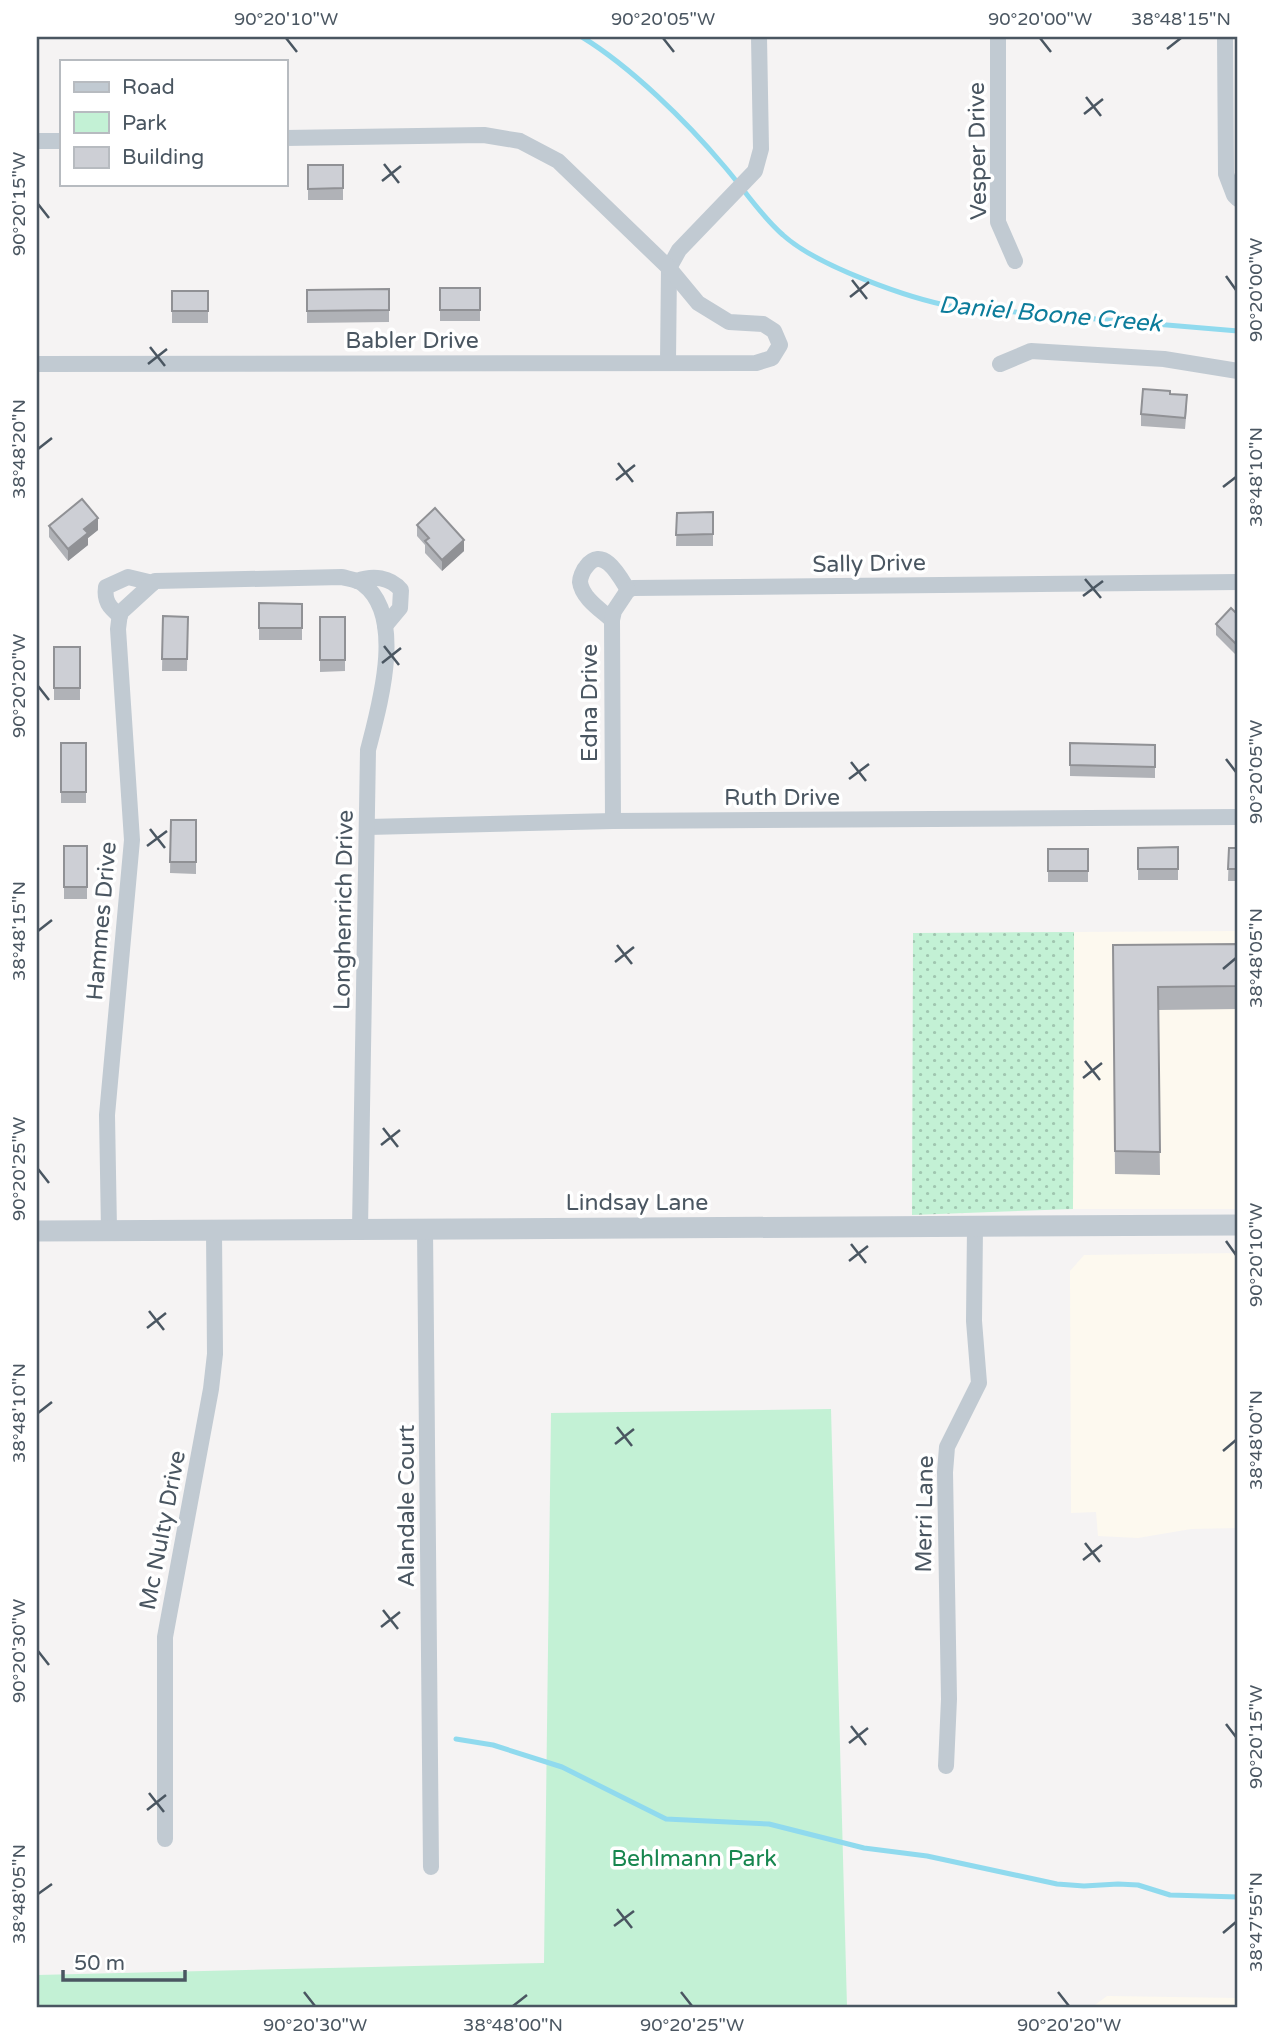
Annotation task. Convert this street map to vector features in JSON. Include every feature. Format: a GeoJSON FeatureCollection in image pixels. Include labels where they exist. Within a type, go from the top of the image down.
{"type":"FeatureCollection","features":[{"type":"Feature","properties":{"kind":"street"},"geometry":{"type":"LineString","coordinates":[[668,361],[669,268],[679,250],[728,198],[749,180],[761,149],[759,37]]}},
{"type":"Feature","properties":{"kind":"street","name":"Vesper Drive"},"geometry":{"type":"LineString","coordinates":[[998,37],[998,222],[1015,261]]}},
{"type":"Feature","properties":{"kind":"street"},"geometry":{"type":"LineString","coordinates":[[1225,37],[1226,174],[1234,195],[1238,198]]}},
{"type":"Feature","properties":{"kind":"street"},"geometry":{"type":"LineString","coordinates":[[287,138],[484,135],[520,141],[558,161],[669,268]]}},
{"type":"Feature","properties":{"kind":"street"},"geometry":{"type":"LineString","coordinates":[[37,141],[60,141]]}},
{"type":"Feature","properties":{"kind":"street","name":"Babler Drive"},"geometry":{"type":"LineString","coordinates":[[37,364],[668,361],[756,363],[772,358],[780,345],[774,331],[763,324],[729,322],[698,303],[669,268]]}},
{"type":"Feature","properties":{"kind":"street"},"geometry":{"type":"LineString","coordinates":[[1000,364],[1031,351],[1164,359],[1238,372]]}},
{"type":"Feature","properties":{"kind":"street"},"geometry":{"type":"LineString","coordinates":[[612,620],[583,591],[580,581],[584,568],[596,559],[604,559],[612,565],[628,590]]}},
{"type":"Feature","properties":{"kind":"street","name":"Hammes Drive"},"geometry":{"type":"LineString","coordinates":[[109,1230],[107,1115],[132,839],[118,629],[120,616],[109,607],[104,597],[106,587],[128,576],[153,583],[342,577],[357,581],[366,578],[387,579],[401,590],[400,608],[385,626]]}},
{"type":"Feature","properties":{"kind":"street","name":"Longhenrich Drive"},"geometry":{"type":"LineString","coordinates":[[357,581],[375,597],[381,607],[385,626],[384,688],[368,750],[360,1229]]}},
{"type":"Feature","properties":{"kind":"street","name":"Sally Drive"},"geometry":{"type":"LineString","coordinates":[[628,590],[1238,582]]}},
{"type":"Feature","properties":{"kind":"street"},"geometry":{"type":"LineString","coordinates":[[120,616],[153,583]]}},
{"type":"Feature","properties":{"kind":"street","name":"Edna Drive"},"geometry":{"type":"LineString","coordinates":[[613,821],[612,620],[614,611],[628,590]]}},
{"type":"Feature","properties":{"kind":"street","name":"Ruth Drive"},"geometry":{"type":"LineString","coordinates":[[368,827],[613,821],[1238,817]]}},
{"type":"Feature","properties":{"kind":"street","name":"Lindsay Lane"},"geometry":{"type":"LineString","coordinates":[[37,1231],[1238,1225]]}},
{"type":"Feature","properties":{"kind":"street","name":"Merri Lane"},"geometry":{"type":"LineString","coordinates":[[946,1766],[949,1699],[945,1472],[947,1447],[979,1383],[974,1321],[975,1227]]}},
{"type":"Feature","properties":{"kind":"street","name":"Alandale Court"},"geometry":{"type":"LineString","coordinates":[[425,1229],[431,1867]]}},
{"type":"Feature","properties":{"kind":"street","name":"Mc Nulty Drive"},"geometry":{"type":"LineString","coordinates":[[165,1839],[166,1637],[211,1389],[215,1354],[214,1230]]}},
{"type":"Feature","properties":{"kind":"shaded area"},"geometry":{"type":"Polygon","coordinates":[[[1238,931],[1238,1209],[1073,1209],[1074,932],[1238,931]]]}},
{"type":"Feature","properties":{"kind":"shaded area"},"geometry":{"type":"Polygon","coordinates":[[[1238,1253],[1238,1528],[1191,1529],[1138,1538],[1098,1536],[1096,1512],[1071,1513],[1070,1271],[1084,1255],[1238,1253]]]}},
{"type":"Feature","properties":{"kind":"shaded area"},"geometry":{"type":"Polygon","coordinates":[[[1107,1996],[1238,1998],[1238,2007],[1092,2007],[1107,1996]]]}},
{"type":"Feature","properties":{"kind":"green space"},"geometry":{"type":"Polygon","coordinates":[[[1074,932],[1073,1209],[912,1215],[913,933],[1074,932]]]}},
{"type":"Feature","properties":{"kind":"green space","name":"Behlmann Park"},"geometry":{"type":"Polygon","coordinates":[[[831,1409],[847,2007],[37,2007],[37,1975],[544,1963],[551,1413],[831,1409]]]}},
{"type":"Feature","properties":{"kind":"building"},"geometry":{"type":"Polygon","coordinates":[[[308,165],[343,165],[343,188],[308,189],[308,165]]]}},
{"type":"Feature","properties":{"kind":"building"},"geometry":{"type":"Polygon","coordinates":[[[440,288],[480,288],[480,310],[440,310],[440,288]]]}},
{"type":"Feature","properties":{"kind":"building"},"geometry":{"type":"Polygon","coordinates":[[[389,289],[389,310],[307,311],[307,290],[389,289]]]}},
{"type":"Feature","properties":{"kind":"building"},"geometry":{"type":"Polygon","coordinates":[[[172,291],[208,291],[208,311],[172,311],[172,291]]]}},
{"type":"Feature","properties":{"kind":"building"},"geometry":{"type":"Polygon","coordinates":[[[1143,389],[1187,395],[1185,418],[1141,414],[1143,389]]]}},
{"type":"Feature","properties":{"kind":"building"},"geometry":{"type":"Polygon","coordinates":[[[82,499],[98,518],[84,529],[88,533],[68,549],[49,526],[82,499]]]}},
{"type":"Feature","properties":{"kind":"building"},"geometry":{"type":"Polygon","coordinates":[[[435,508],[464,540],[442,560],[425,541],[429,538],[417,525],[435,508]]]}},
{"type":"Feature","properties":{"kind":"building"},"geometry":{"type":"Polygon","coordinates":[[[713,512],[713,534],[676,535],[677,513],[713,512]]]}},
{"type":"Feature","properties":{"kind":"building"},"geometry":{"type":"Polygon","coordinates":[[[259,603],[302,604],[302,628],[259,628],[259,603]]]}},
{"type":"Feature","properties":{"kind":"building"},"geometry":{"type":"Polygon","coordinates":[[[1231,608],[1238,615],[1238,646],[1216,624],[1231,608]]]}},
{"type":"Feature","properties":{"kind":"building"},"geometry":{"type":"Polygon","coordinates":[[[163,616],[188,617],[187,659],[162,659],[163,616]]]}},
{"type":"Feature","properties":{"kind":"building"},"geometry":{"type":"Polygon","coordinates":[[[320,617],[345,617],[345,660],[320,660],[320,617]]]}},
{"type":"Feature","properties":{"kind":"building"},"geometry":{"type":"Polygon","coordinates":[[[54,647],[80,647],[80,688],[54,688],[54,647]]]}},
{"type":"Feature","properties":{"kind":"building"},"geometry":{"type":"Polygon","coordinates":[[[61,743],[86,743],[86,792],[61,792],[61,743]]]}},
{"type":"Feature","properties":{"kind":"building"},"geometry":{"type":"Polygon","coordinates":[[[1070,743],[1155,745],[1155,767],[1070,765],[1070,743]]]}},
{"type":"Feature","properties":{"kind":"building"},"geometry":{"type":"Polygon","coordinates":[[[171,820],[196,820],[196,862],[170,862],[171,820]]]}},
{"type":"Feature","properties":{"kind":"building"},"geometry":{"type":"Polygon","coordinates":[[[64,846],[87,846],[87,887],[64,887],[64,846]]]}},
{"type":"Feature","properties":{"kind":"building"},"geometry":{"type":"Polygon","coordinates":[[[1178,847],[1178,869],[1138,869],[1138,848],[1178,847]]]}},
{"type":"Feature","properties":{"kind":"building"},"geometry":{"type":"Polygon","coordinates":[[[1229,848],[1238,848],[1238,869],[1228,869],[1229,848]]]}},
{"type":"Feature","properties":{"kind":"building"},"geometry":{"type":"Polygon","coordinates":[[[1048,849],[1088,849],[1088,871],[1048,871],[1048,849]]]}},
{"type":"Feature","properties":{"kind":"building"},"geometry":{"type":"Polygon","coordinates":[[[1238,944],[1238,986],[1158,987],[1160,1152],[1115,1151],[1113,945],[1238,944]]]}},
{"type":"Feature","properties":{"kind":"waterway","name":"Daniel Boone Creek"},"geometry":{"type":"LineString","coordinates":[[582,37],[620,63],[675,113],[783,235],[798,247],[840,269],[914,297],[955,307],[1238,331]]}},
{"type":"Feature","properties":{"kind":"waterway"},"geometry":{"type":"LineString","coordinates":[[456,1739],[493,1745],[562,1767],[666,1819],[769,1824],[864,1848],[927,1856],[1057,1884],[1138,1885],[1170,1895],[1238,1897]]}}]}
